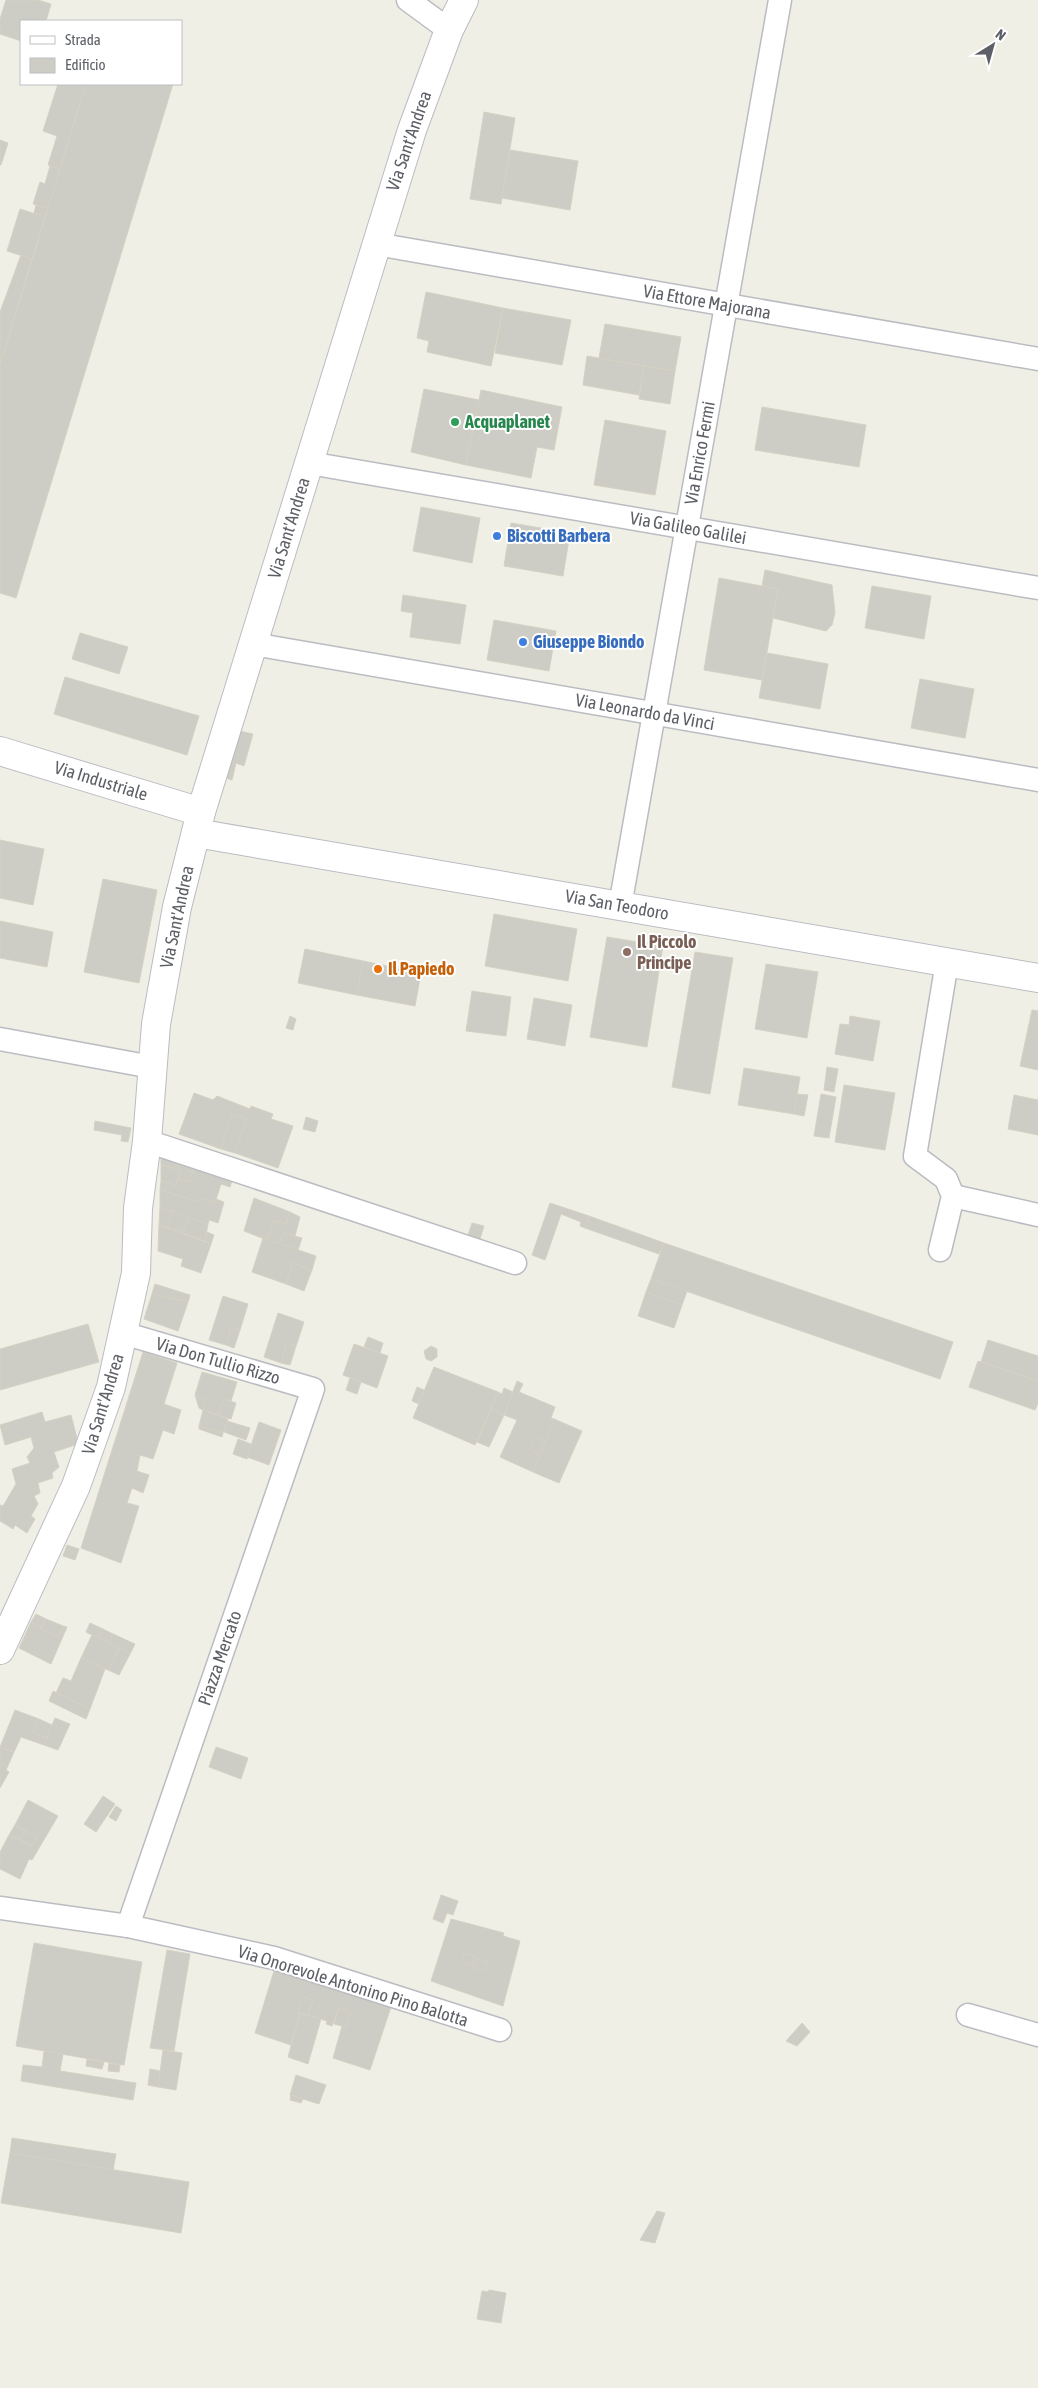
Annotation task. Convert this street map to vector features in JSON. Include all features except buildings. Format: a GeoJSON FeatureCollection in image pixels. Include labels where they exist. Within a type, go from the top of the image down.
{"type":"FeatureCollection","features":[{"type":"Feature","properties":{"kind":"street"},"geometry":{"type":"LineString","coordinates":[[408,0],[450,30]]}},
{"type":"Feature","properties":{"kind":"street","name":"Via Sant'Andrea"},"geometry":{"type":"LineString","coordinates":[[0,1650],[76,1486],[111,1387],[136,1273],[138,1208],[156,1024],[177,907],[199,822],[412,130],[450,30],[464,0]]}},
{"type":"Feature","properties":{"kind":"street","name":"Via Enrico Fermi"},"geometry":{"type":"LineString","coordinates":[[620,906],[780,0]]}},
{"type":"Feature","properties":{"kind":"street","name":"Via Ettore Majorana"},"geometry":{"type":"LineString","coordinates":[[376,244],[1038,359]]}},
{"type":"Feature","properties":{"kind":"street","name":"Via Galileo Galilei"},"geometry":{"type":"LineString","coordinates":[[309,463],[1038,588]]}},
{"type":"Feature","properties":{"kind":"street","name":"Via Leonardo da Vinci"},"geometry":{"type":"LineString","coordinates":[[253,644],[1038,780]]}},
{"type":"Feature","properties":{"kind":"street","name":"Via Industriale"},"geometry":{"type":"LineString","coordinates":[[0,751],[199,822]]}},
{"type":"Feature","properties":{"kind":"street","name":"Via San Teodoro"},"geometry":{"type":"LineString","coordinates":[[199,822],[620,906],[1038,978]]}},
{"type":"Feature","properties":{"kind":"street"},"geometry":{"type":"LineString","coordinates":[[940,1250],[953,1196],[946,1179],[915,1156],[947,962]]}},
{"type":"Feature","properties":{"kind":"street"},"geometry":{"type":"LineString","coordinates":[[0,1039],[152,1067]]}},
{"type":"Feature","properties":{"kind":"street"},"geometry":{"type":"LineString","coordinates":[[146,1141],[515,1263]]}},
{"type":"Feature","properties":{"kind":"street"},"geometry":{"type":"LineString","coordinates":[[953,1196],[1038,1215]]}},
{"type":"Feature","properties":{"kind":"street","name":"Via Don Tullio Rizzo"},"geometry":{"type":"LineString","coordinates":[[123,1334],[313,1389]]}},
{"type":"Feature","properties":{"kind":"street","name":"Piazza Mercato"},"geometry":{"type":"LineString","coordinates":[[128,1926],[313,1389]]}},
{"type":"Feature","properties":{"kind":"street","name":"Via Onorevole Antonino Pino Balotta"},"geometry":{"type":"LineString","coordinates":[[0,1908],[128,1926],[274,1958],[500,2030]]}},
{"type":"Feature","properties":{"kind":"street"},"geometry":{"type":"LineString","coordinates":[[968,2015],[1038,2035]]}},
{"type":"Feature","properties":{"kind":"place","name":"Acquaplanet"},"geometry":{"type":"Point","coordinates":[455,422]}},
{"type":"Feature","properties":{"kind":"place","name":"Biscotti Barbera"},"geometry":{"type":"Point","coordinates":[497,536]}},
{"type":"Feature","properties":{"kind":"place","name":"Giuseppe Biondo"},"geometry":{"type":"Point","coordinates":[523,642]}},
{"type":"Feature","properties":{"kind":"place","name":"Il Piccolo Principe"},"geometry":{"type":"Point","coordinates":[627,952]}},
{"type":"Feature","properties":{"kind":"place","name":"Il Papiedo"},"geometry":{"type":"Point","coordinates":[378,969]}}]}
